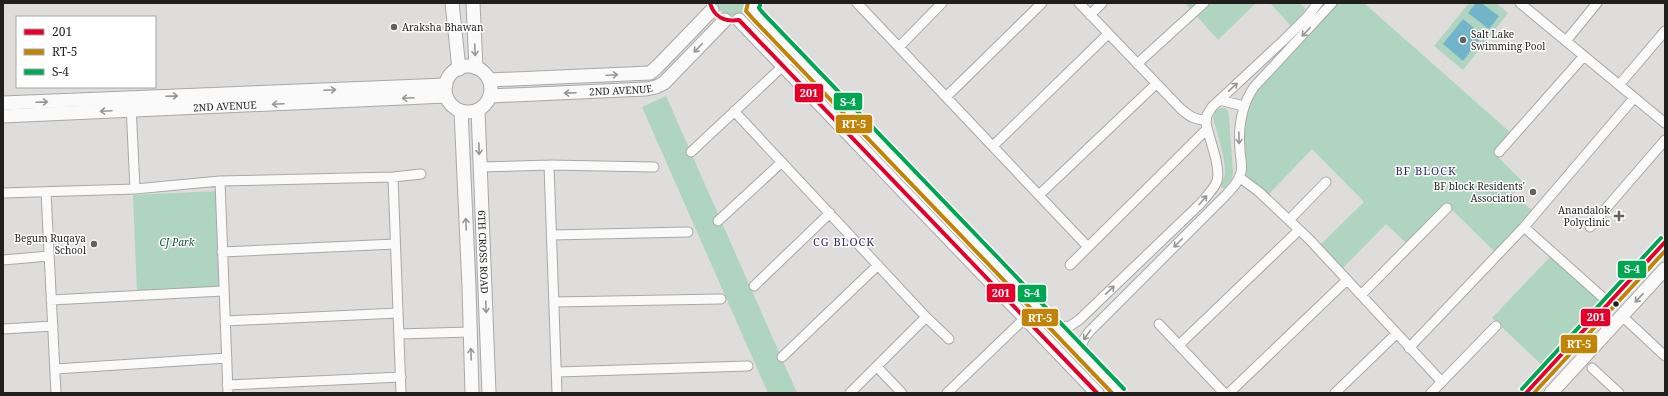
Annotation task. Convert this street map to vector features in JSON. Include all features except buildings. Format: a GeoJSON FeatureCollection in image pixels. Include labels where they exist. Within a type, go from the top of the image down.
{"type":"FeatureCollection","features":[{"type":"Feature","properties":{"kind":"street"},"geometry":{"type":"LineString","coordinates":[[452,3],[459,69]]}},
{"type":"Feature","properties":{"kind":"street"},"geometry":{"type":"LineString","coordinates":[[473,3],[476,68]]}},
{"type":"Feature","properties":{"kind":"street"},"geometry":{"type":"LineString","coordinates":[[857,3],[1088,247]]}},
{"type":"Feature","properties":{"kind":"street"},"geometry":{"type":"LineString","coordinates":[[899,47],[942,3]]}},
{"type":"Feature","properties":{"kind":"street"},"geometry":{"type":"LineString","coordinates":[[946,97],[1042,3]]}},
{"type":"Feature","properties":{"kind":"street"},"geometry":{"type":"LineString","coordinates":[[1079,3],[1181,109],[1191,118],[1206,124]]}},
{"type":"Feature","properties":{"kind":"street"},"geometry":{"type":"LineString","coordinates":[[1090,15],[1102,3]]}},
{"type":"Feature","properties":{"kind":"street"},"geometry":{"type":"LineString","coordinates":[[1137,64],[1204,3]]}},
{"type":"Feature","properties":{"kind":"street"},"geometry":{"type":"LineString","coordinates":[[1057,327],[1070,326],[1079,320],[1200,204],[1213,188],[1217,181],[1217,169],[1206,124],[1207,115],[1212,107],[1296,28],[1318,3]]}},
{"type":"Feature","properties":{"kind":"street"},"geometry":{"type":"LineString","coordinates":[[1081,352],[1083,339],[1090,331],[1226,195],[1239,177],[1242,171],[1239,133],[1244,106],[1254,87],[1332,3]]}},
{"type":"Feature","properties":{"kind":"street"},"geometry":{"type":"LineString","coordinates":[[1520,3],[1665,123]]}},
{"type":"Feature","properties":{"kind":"street"},"geometry":{"type":"LineString","coordinates":[[1566,41],[1597,3]]}},
{"type":"Feature","properties":{"kind":"street"},"geometry":{"type":"LineString","coordinates":[[711,6],[720,18],[725,20],[739,20],[749,14],[753,6],[794,53],[1120,393]]}},
{"type":"Feature","properties":{"kind":"street","name":"2ND AVENUE"},"geometry":{"type":"LineString","coordinates":[[489,80],[650,73],[711,6]]}},
{"type":"Feature","properties":{"kind":"street","name":"2ND AVENUE"},"geometry":{"type":"LineString","coordinates":[[490,96],[602,92],[654,88],[664,83],[725,20]]}},
{"type":"Feature","properties":{"kind":"street"},"geometry":{"type":"LineString","coordinates":[[739,20],[1097,393]]}},
{"type":"Feature","properties":{"kind":"street"},"geometry":{"type":"LineString","coordinates":[[1619,85],[1665,31]]}},
{"type":"Feature","properties":{"kind":"street"},"geometry":{"type":"LineString","coordinates":[[992,146],[1108,34]]}},
{"type":"Feature","properties":{"kind":"street"},"geometry":{"type":"LineString","coordinates":[[691,152],[783,66],[794,53]]}},
{"type":"Feature","properties":{"kind":"street"},"geometry":{"type":"LineString","coordinates":[[1499,152],[1584,56]]}},
{"type":"Feature","properties":{"kind":"street"},"geometry":{"type":"LineString","coordinates":[[472,67],[476,68],[486,74],[489,80],[491,89],[490,96],[486,103],[478,110],[465,112],[451,104],[446,90],[450,76],[459,69],[472,67]]}},
{"type":"Feature","properties":{"kind":"street"},"geometry":{"type":"LineString","coordinates":[[1039,195],[1156,84]]}},
{"type":"Feature","properties":{"kind":"street","name":"2ND AVENUE"},"geometry":{"type":"LineString","coordinates":[[3,116],[131,104],[446,90]]}},
{"type":"Feature","properties":{"kind":"street"},"geometry":{"type":"LineString","coordinates":[[1409,348],[1524,227],[1634,98]]}},
{"type":"Feature","properties":{"kind":"street"},"geometry":{"type":"LineString","coordinates":[[1219,100],[1244,106]]}},
{"type":"Feature","properties":{"kind":"street","name":"2ND AVENUE"},"geometry":{"type":"LineString","coordinates":[[3,103],[131,104]]}},
{"type":"Feature","properties":{"kind":"street"},"geometry":{"type":"LineString","coordinates":[[131,104],[135,189]]}},
{"type":"Feature","properties":{"kind":"street","name":"6TH CROSS ROAD"},"geometry":{"type":"LineString","coordinates":[[478,110],[489,393]]}},
{"type":"Feature","properties":{"kind":"street","name":"6TH CROSS ROAD"},"geometry":{"type":"LineString","coordinates":[[461,111],[472,393]]}},
{"type":"Feature","properties":{"kind":"street"},"geometry":{"type":"LineString","coordinates":[[734,111],[926,317],[950,339]]}},
{"type":"Feature","properties":{"kind":"street"},"geometry":{"type":"LineString","coordinates":[[1070,265],[1206,124]]}},
{"type":"Feature","properties":{"kind":"street"},"geometry":{"type":"LineString","coordinates":[[1590,226],[1665,140]]}},
{"type":"Feature","properties":{"kind":"street"},"geometry":{"type":"LineString","coordinates":[[718,221],[782,162]]}},
{"type":"Feature","properties":{"kind":"street"},"geometry":{"type":"LineString","coordinates":[[480,167],[549,165],[654,167]]}},
{"type":"Feature","properties":{"kind":"street"},"geometry":{"type":"LineString","coordinates":[[549,165],[557,393]]}},
{"type":"Feature","properties":{"kind":"street"},"geometry":{"type":"LineString","coordinates":[[3,193],[135,189],[220,181],[392,177],[421,174]]}},
{"type":"Feature","properties":{"kind":"street"},"geometry":{"type":"LineString","coordinates":[[392,177],[401,393]]}},
{"type":"Feature","properties":{"kind":"street"},"geometry":{"type":"LineString","coordinates":[[1239,177],[1258,191],[1299,230],[1442,382]]}},
{"type":"Feature","properties":{"kind":"street"},"geometry":{"type":"LineString","coordinates":[[220,181],[228,389],[401,377]]}},
{"type":"Feature","properties":{"kind":"street"},"geometry":{"type":"LineString","coordinates":[[1289,220],[1326,182]]}},
{"type":"Feature","properties":{"kind":"street"},"geometry":{"type":"LineString","coordinates":[[1213,188],[1226,195]]}},
{"type":"Feature","properties":{"kind":"street"},"geometry":{"type":"LineString","coordinates":[[46,192],[56,393],[51,393]]}},
{"type":"Feature","properties":{"kind":"street"},"geometry":{"type":"LineString","coordinates":[[1360,295],[1447,208]]}},
{"type":"Feature","properties":{"kind":"street"},"geometry":{"type":"LineString","coordinates":[[754,286],[830,213]]}},
{"type":"Feature","properties":{"kind":"street"},"geometry":{"type":"LineString","coordinates":[[1524,227],[1609,303]]}},
{"type":"Feature","properties":{"kind":"street"},"geometry":{"type":"LineString","coordinates":[[1179,345],[1299,230]]}},
{"type":"Feature","properties":{"kind":"street"},"geometry":{"type":"LineString","coordinates":[[552,235],[688,232]]}},
{"type":"Feature","properties":{"kind":"street"},"geometry":{"type":"LineString","coordinates":[[1526,393],[1665,242]]}},
{"type":"Feature","properties":{"kind":"street"},"geometry":{"type":"LineString","coordinates":[[222,252],[395,244]]}},
{"type":"Feature","properties":{"kind":"street"},"geometry":{"type":"LineString","coordinates":[[973,264],[985,253]]}},
{"type":"Feature","properties":{"kind":"street"},"geometry":{"type":"LineString","coordinates":[[3,260],[49,256]]}},
{"type":"Feature","properties":{"kind":"street"},"geometry":{"type":"LineString","coordinates":[[1142,260],[1151,270]]}},
{"type":"Feature","properties":{"kind":"street"},"geometry":{"type":"LineString","coordinates":[[1551,393],[1662,272],[1646,262]]}},
{"type":"Feature","properties":{"kind":"street"},"geometry":{"type":"LineString","coordinates":[[782,357],[878,265]]}},
{"type":"Feature","properties":{"kind":"street"},"geometry":{"type":"LineString","coordinates":[[1229,393],[1347,280]]}},
{"type":"Feature","properties":{"kind":"street"},"geometry":{"type":"LineString","coordinates":[[469,286],[486,286]]}},
{"type":"Feature","properties":{"kind":"street"},"geometry":{"type":"LineString","coordinates":[[51,300],[224,291]]}},
{"type":"Feature","properties":{"kind":"street"},"geometry":{"type":"LineString","coordinates":[[555,302],[721,299]]}},
{"type":"Feature","properties":{"kind":"street"},"geometry":{"type":"LineString","coordinates":[[225,321],[398,313]]}},
{"type":"Feature","properties":{"kind":"street"},"geometry":{"type":"LineString","coordinates":[[1622,316],[1665,356]]}},
{"type":"Feature","properties":{"kind":"street"},"geometry":{"type":"LineString","coordinates":[[850,393],[926,317]]}},
{"type":"Feature","properties":{"kind":"street"},"geometry":{"type":"LineString","coordinates":[[947,393],[1025,318]]}},
{"type":"Feature","properties":{"kind":"street"},"geometry":{"type":"LineString","coordinates":[[1159,324],[1224,393]]}},
{"type":"Feature","properties":{"kind":"street"},"geometry":{"type":"LineString","coordinates":[[3,329],[53,326]]}},
{"type":"Feature","properties":{"kind":"street"},"geometry":{"type":"LineString","coordinates":[[1430,393],[1496,326]]}},
{"type":"Feature","properties":{"kind":"street"},"geometry":{"type":"LineString","coordinates":[[399,334],[470,332]]}},
{"type":"Feature","properties":{"kind":"street"},"geometry":{"type":"LineString","coordinates":[[1335,393],[1396,334]]}},
{"type":"Feature","properties":{"kind":"street"},"geometry":{"type":"LineString","coordinates":[[55,369],[227,358]]}},
{"type":"Feature","properties":{"kind":"street"},"geometry":{"type":"LineString","coordinates":[[557,372],[748,366]]}},
{"type":"Feature","properties":{"kind":"street"},"geometry":{"type":"LineString","coordinates":[[877,367],[902,393]]}},
{"type":"Feature","properties":{"kind":"street"},"geometry":{"type":"LineString","coordinates":[[1592,368],[1619,393]]}},
{"type":"Feature","properties":{"kind":"street"},"geometry":{"type":"LineString","coordinates":[[472,374],[488,373]]}},
{"type":"Feature","properties":{"kind":"green space"},"geometry":{"type":"Polygon","coordinates":[[[715,3],[749,3],[742,13],[732,16],[722,12],[715,3]]]}},
{"type":"Feature","properties":{"kind":"green space"},"geometry":{"type":"Polygon","coordinates":[[[1185,3],[1256,3],[1218,40],[1185,3]]]}},
{"type":"Feature","properties":{"kind":"green space"},"geometry":{"type":"Polygon","coordinates":[[[1270,3],[1299,3],[1306,9],[1291,26],[1270,3]]]}},
{"type":"Feature","properties":{"kind":"green space"},"geometry":{"type":"Polygon","coordinates":[[[1336,3],[1364,3],[1511,133],[1493,152],[1523,182],[1513,194],[1534,212],[1496,253],[1445,203],[1407,244],[1386,224],[1341,270],[1320,245],[1364,202],[1312,149],[1268,195],[1246,181],[1242,132],[1245,113],[1249,103],[1256,91],[1336,3]]]}},
{"type":"Feature","properties":{"kind":"green space"},"geometry":{"type":"Polygon","coordinates":[[[1469,3],[1496,3],[1508,13],[1463,70],[1434,46],[1469,3]]]}},
{"type":"Feature","properties":{"kind":"green space"},"geometry":{"type":"Polygon","coordinates":[[[666,96],[797,393],[768,393],[642,107],[666,96]]]}},
{"type":"Feature","properties":{"kind":"green space"},"geometry":{"type":"Polygon","coordinates":[[[1220,108],[1225,108],[1228,111],[1233,172],[1232,179],[1224,189],[1221,187],[1225,174],[1224,159],[1213,117],[1215,112],[1220,108]]]}},
{"type":"Feature","properties":{"kind":"green space","name":"CJ Park"},"geometry":{"type":"Polygon","coordinates":[[[217,191],[220,289],[137,292],[133,195],[217,191]]]}},
{"type":"Feature","properties":{"kind":"green space"},"geometry":{"type":"Polygon","coordinates":[[[1550,257],[1603,302],[1544,367],[1492,318],[1550,257]]]}},
{"type":"Feature","properties":{"kind":"water"},"geometry":{"type":"Polygon","coordinates":[[[1476,3],[1481,3],[1499,16],[1489,29],[1468,13],[1476,3]]]}},
{"type":"Feature","properties":{"kind":"water","name":"Salt Lake Swimming Pool"},"geometry":{"type":"Polygon","coordinates":[[[1463,19],[1483,35],[1463,61],[1443,44],[1463,19]]]}},
{"type":"Feature","properties":{"kind":"transit line","name":"201"},"geometry":{"type":"LineString","coordinates":[[710,3],[714,12],[721,18],[739,20],[1097,393]]}},
{"type":"Feature","properties":{"kind":"transit line","name":"RT-5"},"geometry":{"type":"LineString","coordinates":[[748,3],[746,11],[754,20],[1112,393]]}},
{"type":"Feature","properties":{"kind":"transit line","name":"S-4"},"geometry":{"type":"LineString","coordinates":[[760,5],[759,8],[762,12],[1124,389]]}},
{"type":"Feature","properties":{"kind":"transit line","name":"S-4"},"geometry":{"type":"LineString","coordinates":[[1522,389],[1661,238]]}},
{"type":"Feature","properties":{"kind":"transit line","name":"201"},"geometry":{"type":"LineString","coordinates":[[1526,393],[1665,242]]}},
{"type":"Feature","properties":{"kind":"transit line","name":"RT-5"},"geometry":{"type":"LineString","coordinates":[[1534,393],[1665,251]]}},
{"type":"Feature","properties":{"kind":"place","name":"Araksha Bhawan"},"geometry":{"type":"Point","coordinates":[394,27]}},
{"type":"Feature","properties":{"kind":"place","name":"Salt Lake Swimming Pool"},"geometry":{"type":"Point","coordinates":[1463,40]}},
{"type":"Feature","properties":{"kind":"place","name":"BF block Residents' Association"},"geometry":{"type":"Point","coordinates":[1533,192]}},
{"type":"Feature","properties":{"kind":"place","name":"Anandalok Polyclinic"},"geometry":{"type":"Point","coordinates":[1619,216]}},
{"type":"Feature","properties":{"kind":"place","name":"Begum Ruqaya School"},"geometry":{"type":"Point","coordinates":[94,244]}},
{"type":"Feature","properties":{"kind":"district","name":"BF BLOCK"},"geometry":{"type":"Point","coordinates":[1426,170]}},
{"type":"Feature","properties":{"kind":"district","name":"CG BLOCK"},"geometry":{"type":"Point","coordinates":[844,241]}}]}
